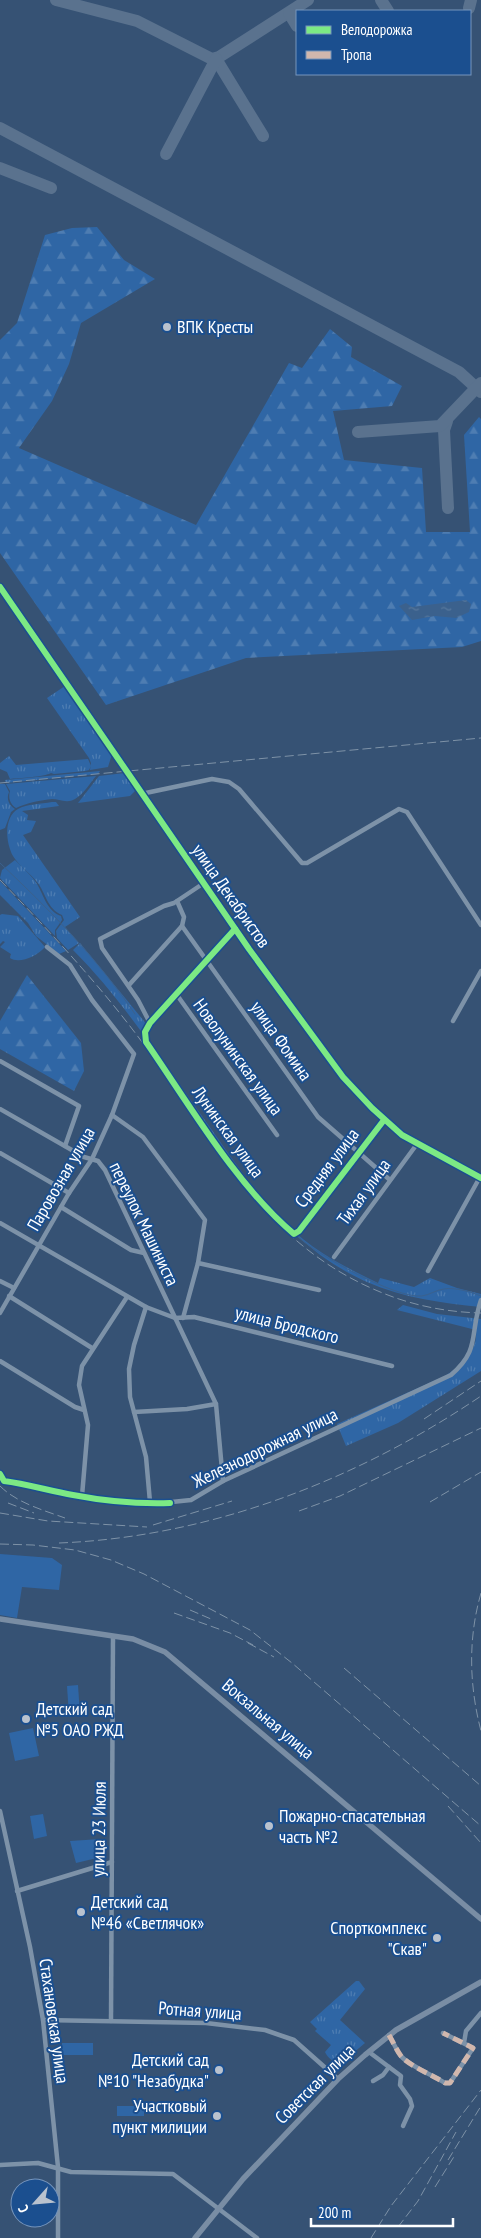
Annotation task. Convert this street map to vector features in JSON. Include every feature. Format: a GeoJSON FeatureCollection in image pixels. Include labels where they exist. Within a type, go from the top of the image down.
{"type":"FeatureCollection","features":[{"type":"Feature","properties":{"kind":"street","name":"улица Декабристов"},"geometry":{"type":"LineString","coordinates":[[0,587],[235,929],[343,1077],[384,1120],[417,1144],[480,1177]]}},
{"type":"Feature","properties":{"kind":"street"},"geometry":{"type":"LineString","coordinates":[[141,794],[212,779],[229,782],[239,789],[302,863],[307,863],[400,809],[407,812],[481,925]]}},
{"type":"Feature","properties":{"kind":"street"},"geometry":{"type":"LineString","coordinates":[[204,883],[177,901],[100,939],[102,948],[129,985],[150,1023],[235,929]]}},
{"type":"Feature","properties":{"kind":"street","name":"улица Фомина"},"geometry":{"type":"LineString","coordinates":[[177,901],[184,917],[182,926],[318,1117],[390,1180]]}},
{"type":"Feature","properties":{"kind":"street"},"geometry":{"type":"LineString","coordinates":[[129,985],[182,926]]}},
{"type":"Feature","properties":{"kind":"street","name":"Паровозная улица"},"geometry":{"type":"LineString","coordinates":[[0,1313],[68,1193],[92,1160],[112,1115],[134,1054],[92,1000],[70,965],[46,947]]}},
{"type":"Feature","properties":{"kind":"street"},"geometry":{"type":"LineString","coordinates":[[453,1021],[481,971]]}},
{"type":"Feature","properties":{"kind":"street","name":"Новолунинская улица"},"geometry":{"type":"LineString","coordinates":[[176,995],[277,1135]]}},
{"type":"Feature","properties":{"kind":"street","name":"Лунинская улица"},"geometry":{"type":"LineString","coordinates":[[150,1023],[145,1032],[146,1042],[238,1174],[279,1221],[294,1234]]}},
{"type":"Feature","properties":{"kind":"street"},"geometry":{"type":"LineString","coordinates":[[0,1061],[79,1106],[65,1146]]}},
{"type":"Feature","properties":{"kind":"street","name":"переулок Машиниста"},"geometry":{"type":"LineString","coordinates":[[0,1109],[65,1146],[92,1160],[98,1161],[105,1170],[216,1404]]}},
{"type":"Feature","properties":{"kind":"street"},"geometry":{"type":"LineString","coordinates":[[112,1115],[143,1137],[205,1220],[198,1263],[183,1318]]}},
{"type":"Feature","properties":{"kind":"street","name":"Средняя улица"},"geometry":{"type":"LineString","coordinates":[[294,1234],[384,1120]]}},
{"type":"Feature","properties":{"kind":"street","name":"Тихая улица"},"geometry":{"type":"LineString","coordinates":[[334,1257],[417,1144]]}},
{"type":"Feature","properties":{"kind":"street"},"geometry":{"type":"LineString","coordinates":[[0,1153],[68,1193]]}},
{"type":"Feature","properties":{"kind":"street"},"geometry":{"type":"LineString","coordinates":[[428,1271],[480,1177]]}},
{"type":"Feature","properties":{"kind":"street"},"geometry":{"type":"LineString","coordinates":[[61,1207],[131,1250],[144,1253]]}},
{"type":"Feature","properties":{"kind":"street"},"geometry":{"type":"LineString","coordinates":[[0,1223],[127,1297],[146,1307],[175,1318]]}},
{"type":"Feature","properties":{"kind":"street"},"geometry":{"type":"LineString","coordinates":[[198,1263],[319,1290]]}},
{"type":"Feature","properties":{"kind":"street"},"geometry":{"type":"LineString","coordinates":[[0,1281],[14,1288]]}},
{"type":"Feature","properties":{"kind":"street"},"geometry":{"type":"LineString","coordinates":[[10,1296],[92,1348]]}},
{"type":"Feature","properties":{"kind":"street"},"geometry":{"type":"LineString","coordinates":[[82,1496],[88,1425],[84,1410],[80,1375],[82,1366],[127,1297]]}},
{"type":"Feature","properties":{"kind":"street","name":"Железнодорожная улица"},"geometry":{"type":"LineString","coordinates":[[0,1474],[4,1481],[82,1496],[112,1500],[170,1503],[191,1500],[223,1481],[451,1375],[464,1367],[472,1357],[477,1344],[478,1313],[481,1300]]}},
{"type":"Feature","properties":{"kind":"street"},"geometry":{"type":"LineString","coordinates":[[146,1307],[134,1345],[129,1369],[130,1398],[146,1457],[150,1502]]}},
{"type":"Feature","properties":{"kind":"street","name":"улица Бродского"},"geometry":{"type":"LineString","coordinates":[[175,1318],[194,1317],[392,1366]]}},
{"type":"Feature","properties":{"kind":"street"},"geometry":{"type":"LineString","coordinates":[[0,1360],[75,1407],[84,1410]]}},
{"type":"Feature","properties":{"kind":"street"},"geometry":{"type":"LineString","coordinates":[[134,1412],[187,1409],[216,1404],[223,1481]]}},
{"type":"Feature","properties":{"kind":"street","name":"Вокзальная улица"},"geometry":{"type":"LineString","coordinates":[[0,1619],[133,1639],[165,1652],[481,1919]]}},
{"type":"Feature","properties":{"kind":"street","name":"улица 23 Июля"},"geometry":{"type":"LineString","coordinates":[[111,2021],[113,1636]]}},
{"type":"Feature","properties":{"kind":"street","name":"Стахановская улица"},"geometry":{"type":"LineString","coordinates":[[0,1811],[43,2020],[58,2167],[58,2238]]}},
{"type":"Feature","properties":{"kind":"street"},"geometry":{"type":"LineString","coordinates":[[17,1891],[112,1862]]}},
{"type":"Feature","properties":{"kind":"street","name":"Советская улица"},"geometry":{"type":"LineString","coordinates":[[194,2238],[218,2208],[338,2079],[389,2035],[481,1982]]}},
{"type":"Feature","properties":{"kind":"street"},"geometry":{"type":"LineString","coordinates":[[464,2043],[466,2031],[481,2013]]}},
{"type":"Feature","properties":{"kind":"street","name":"Ротная улица"},"geometry":{"type":"LineString","coordinates":[[43,2020],[206,2023],[265,2030],[294,2040],[338,2079]]}},
{"type":"Feature","properties":{"kind":"street"},"geometry":{"type":"LineString","coordinates":[[389,2035],[400,2055],[416,2068],[422,2069],[445,2084],[450,2083],[473,2048],[443,2033]]}},
{"type":"Feature","properties":{"kind":"street"},"geometry":{"type":"LineString","coordinates":[[369,2052],[401,2076],[400,2084],[410,2099],[412,2106],[403,2126]]}},
{"type":"Feature","properties":{"kind":"street"},"geometry":{"type":"LineString","coordinates":[[373,2081],[383,2075],[390,2067]]}},
{"type":"Feature","properties":{"kind":"street"},"geometry":{"type":"LineString","coordinates":[[0,2165],[38,2163],[71,2172],[173,2174],[257,2238]]}},
{"type":"Feature","properties":{"kind":"green space"},"geometry":{"type":"Polygon","coordinates":[[[97,227],[124,260],[155,279],[81,323],[69,364],[52,401],[19,448],[196,525],[289,363],[302,368],[330,329],[352,347],[351,357],[402,386],[392,406],[333,411],[344,460],[422,468],[426,532],[470,532],[464,435],[479,417],[481,419],[481,641],[462,647],[246,658],[106,705],[0,553],[0,340],[17,323],[45,235],[72,228],[97,227]]]}},
{"type":"Feature","properties":{"kind":"green space"},"geometry":{"type":"Polygon","coordinates":[[[65,686],[112,754],[108,767],[90,770],[91,763],[89,758],[47,698],[65,686]]]}},
{"type":"Feature","properties":{"kind":"green space"},"geometry":{"type":"Polygon","coordinates":[[[9,756],[16,765],[88,759],[91,766],[89,770],[85,771],[51,773],[10,779],[7,772],[0,769],[0,763],[9,756]]]}},
{"type":"Feature","properties":{"kind":"green space"},"geometry":{"type":"Polygon","coordinates":[[[100,771],[98,774],[6,783],[5,780],[100,771]]]}},
{"type":"Feature","properties":{"kind":"green space"},"geometry":{"type":"Polygon","coordinates":[[[125,773],[135,791],[130,796],[78,803],[99,776],[125,773]]]}},
{"type":"Feature","properties":{"kind":"green space"},"geometry":{"type":"Polygon","coordinates":[[[96,776],[78,797],[72,800],[48,799],[16,808],[10,801],[10,791],[6,784],[96,776]]]}},
{"type":"Feature","properties":{"kind":"green space"},"geometry":{"type":"Polygon","coordinates":[[[0,784],[5,784],[9,792],[9,802],[15,809],[11,812],[5,828],[0,830],[0,784]]]}},
{"type":"Feature","properties":{"kind":"green space"},"geometry":{"type":"Polygon","coordinates":[[[56,802],[59,806],[22,811],[28,815],[27,820],[36,821],[31,832],[23,835],[80,917],[65,927],[79,943],[68,950],[57,938],[56,931],[64,920],[62,915],[53,909],[37,882],[15,860],[9,844],[7,831],[10,818],[18,809],[56,802]]]}},
{"type":"Feature","properties":{"kind":"green space"},"geometry":{"type":"Polygon","coordinates":[[[15,860],[35,881],[52,911],[61,916],[62,920],[55,930],[55,936],[0,878],[2,870],[15,860]]]}},
{"type":"Feature","properties":{"kind":"green space"},"geometry":{"type":"Polygon","coordinates":[[[0,881],[66,951],[59,954],[36,936],[28,923],[0,895],[0,881]]]}},
{"type":"Feature","properties":{"kind":"green space"},"geometry":{"type":"Polygon","coordinates":[[[0,915],[18,916],[45,947],[37,954],[23,960],[10,958],[11,954],[0,947],[5,942],[3,941],[0,944],[0,915]]]}},
{"type":"Feature","properties":{"kind":"green space"},"geometry":{"type":"Polygon","coordinates":[[[80,943],[148,1026],[149,1040],[194,1105],[241,1171],[286,1224],[328,1257],[378,1283],[380,1278],[414,1287],[430,1278],[481,1294],[481,1307],[423,1299],[381,1288],[342,1269],[298,1237],[260,1197],[210,1131],[128,1014],[73,950],[80,943]]]}},
{"type":"Feature","properties":{"kind":"green space"},"geometry":{"type":"Polygon","coordinates":[[[27,975],[81,1043],[84,1071],[74,1091],[0,1049],[0,1021],[27,975]]]}},
{"type":"Feature","properties":{"kind":"green space"},"geometry":{"type":"Polygon","coordinates":[[[403,1305],[437,1314],[481,1319],[481,1371],[398,1423],[346,1446],[337,1424],[445,1376],[467,1358],[474,1345],[476,1330],[397,1310],[403,1305]]]}},
{"type":"Feature","properties":{"kind":"green space"},"geometry":{"type":"Polygon","coordinates":[[[0,1554],[52,1558],[62,1565],[59,1590],[22,1587],[17,1618],[0,1615],[0,1554]]]}},
{"type":"Feature","properties":{"kind":"green space"},"geometry":{"type":"Polygon","coordinates":[[[78,1685],[80,1715],[69,1716],[67,1686],[78,1685]]]}},
{"type":"Feature","properties":{"kind":"green space"},"geometry":{"type":"Polygon","coordinates":[[[33,1728],[39,1756],[15,1761],[9,1733],[33,1728]]]}},
{"type":"Feature","properties":{"kind":"green space"},"geometry":{"type":"Polygon","coordinates":[[[43,1814],[47,1836],[34,1839],[30,1816],[43,1814]]]}},
{"type":"Feature","properties":{"kind":"green space"},"geometry":{"type":"Polygon","coordinates":[[[100,1839],[101,1857],[76,1863],[70,1841],[100,1839]]]}},
{"type":"Feature","properties":{"kind":"green space"},"geometry":{"type":"Polygon","coordinates":[[[356,1981],[359,1981],[365,1989],[340,2020],[365,2043],[340,2064],[333,2061],[325,2052],[331,2045],[315,2031],[317,2029],[310,2022],[356,1981]]]}},
{"type":"Feature","properties":{"kind":"green space"},"geometry":{"type":"Polygon","coordinates":[[[62,2043],[93,2043],[93,2055],[62,2055],[62,2043]]]}},
{"type":"Feature","properties":{"kind":"green space"},"geometry":{"type":"Polygon","coordinates":[[[117,2106],[144,2106],[144,2116],[117,2116],[117,2106]]]}},
{"type":"Feature","properties":{"kind":"water"},"geometry":{"type":"Polygon","coordinates":[[[466,600],[471,604],[469,612],[456,618],[435,616],[412,620],[399,606],[406,603],[412,607],[466,600]]]}},
{"type":"Feature","properties":{"kind":"waterway"},"geometry":{"type":"LineString","coordinates":[[0,863],[89,954],[135,1014]]}},
{"type":"Feature","properties":{"kind":"waterway"},"geometry":{"type":"LineString","coordinates":[[296,1235],[320,1253],[356,1274],[394,1290],[410,1295],[422,1296],[441,1290],[453,1289],[468,1291],[481,1296]]}},
{"type":"Feature","properties":{"kind":"taxiway"},"geometry":{"type":"LineString","coordinates":[[56,0],[137,21],[212,59],[219,57],[308,0]]}},
{"type":"Feature","properties":{"kind":"taxiway"},"geometry":{"type":"LineString","coordinates":[[381,0],[387,10]]}},
{"type":"Feature","properties":{"kind":"taxiway"},"geometry":{"type":"LineString","coordinates":[[469,8],[471,0]]}},
{"type":"Feature","properties":{"kind":"taxiway"},"geometry":{"type":"LineString","coordinates":[[289,13],[296,24]]}},
{"type":"Feature","properties":{"kind":"taxiway"},"geometry":{"type":"LineString","coordinates":[[216,59],[263,136]]}},
{"type":"Feature","properties":{"kind":"taxiway"},"geometry":{"type":"LineString","coordinates":[[166,154],[216,59]]}},
{"type":"Feature","properties":{"kind":"taxiway"},"geometry":{"type":"LineString","coordinates":[[0,128],[459,372],[481,392]]}},
{"type":"Feature","properties":{"kind":"taxiway"},"geometry":{"type":"LineString","coordinates":[[0,168],[51,188]]}},
{"type":"Feature","properties":{"kind":"taxiway"},"geometry":{"type":"LineString","coordinates":[[358,432],[440,426],[481,383]]}},
{"type":"Feature","properties":{"kind":"taxiway"},"geometry":{"type":"LineString","coordinates":[[447,421],[444,430],[448,508]]}},
{"type":"Feature","properties":{"kind":"railway"},"geometry":{"type":"LineString","coordinates":[[0,783],[481,738]]}},
{"type":"Feature","properties":{"kind":"railway"},"geometry":{"type":"LineString","coordinates":[[0,880],[56,939],[109,1000],[142,1042],[240,1182],[298,1242],[332,1267],[384,1294],[424,1306],[452,1311],[481,1313]]}},
{"type":"Feature","properties":{"kind":"railway"},"geometry":{"type":"LineString","coordinates":[[424,1419],[481,1381]]}},
{"type":"Feature","properties":{"kind":"railway"},"geometry":{"type":"LineString","coordinates":[[59,1543],[115,1538],[171,1529],[226,1516],[280,1499],[333,1478],[384,1454],[481,1396]]}},
{"type":"Feature","properties":{"kind":"railway"},"geometry":{"type":"LineString","coordinates":[[299,1511],[340,1496],[481,1428]]}},
{"type":"Feature","properties":{"kind":"railway"},"geometry":{"type":"LineString","coordinates":[[430,1502],[481,1472]]}},
{"type":"Feature","properties":{"kind":"railway"},"geometry":{"type":"LineString","coordinates":[[0,1486],[22,1501],[65,1518]]}},
{"type":"Feature","properties":{"kind":"railway"},"geometry":{"type":"LineString","coordinates":[[153,1525],[232,1501]]}},
{"type":"Feature","properties":{"kind":"railway"},"geometry":{"type":"LineString","coordinates":[[8,1503],[34,1513]]}},
{"type":"Feature","properties":{"kind":"railway"},"geometry":{"type":"LineString","coordinates":[[0,1513],[48,1521],[147,1527]]}},
{"type":"Feature","properties":{"kind":"railway"},"geometry":{"type":"LineString","coordinates":[[0,1544],[33,1545],[75,1550],[111,1560],[144,1574],[250,1630],[292,1663],[481,1826]]}},
{"type":"Feature","properties":{"kind":"railway"},"geometry":{"type":"LineString","coordinates":[[481,1593],[472,1644],[472,1679],[481,1731]]}},
{"type":"Feature","properties":{"kind":"railway"},"geometry":{"type":"LineString","coordinates":[[190,1610],[211,1619]]}},
{"type":"Feature","properties":{"kind":"railway"},"geometry":{"type":"LineString","coordinates":[[174,1613],[230,1633],[253,1645]]}},
{"type":"Feature","properties":{"kind":"railway"},"geometry":{"type":"LineString","coordinates":[[248,1643],[274,1657]]}},
{"type":"Feature","properties":{"kind":"railway"},"geometry":{"type":"LineString","coordinates":[[344,1668],[481,1786]]}},
{"type":"Feature","properties":{"kind":"railway"},"geometry":{"type":"LineString","coordinates":[[448,1806],[481,1843]]}},
{"type":"Feature","properties":{"kind":"railway"},"geometry":{"type":"LineString","coordinates":[[371,2238],[391,2206],[481,2090]]}},
{"type":"Feature","properties":{"kind":"railway"},"geometry":{"type":"LineString","coordinates":[[448,2160],[481,2106]]}},
{"type":"Feature","properties":{"kind":"railway"},"geometry":{"type":"LineString","coordinates":[[398,2227],[418,2201],[456,2132]]}},
{"type":"Feature","properties":{"kind":"railway"},"geometry":{"type":"LineString","coordinates":[[435,2187],[455,2155]]}},
{"type":"Feature","properties":{"kind":"marked path"},"geometry":{"type":"LineString","coordinates":[[389,2035],[404,2059],[445,2083],[450,2083],[473,2048],[443,2033]]}},
{"type":"Feature","properties":{"kind":"cycle path"},"geometry":{"type":"LineString","coordinates":[[0,587],[249,949],[343,1077],[372,1108],[402,1135],[481,1178]]}},
{"type":"Feature","properties":{"kind":"cycle path"},"geometry":{"type":"LineString","coordinates":[[235,929],[150,1023],[145,1032],[146,1042],[233,1168],[252,1192],[294,1234],[299,1231],[384,1120]]}},
{"type":"Feature","properties":{"kind":"cycle path"},"geometry":{"type":"LineString","coordinates":[[0,1474],[4,1481],[85,1497],[133,1502],[170,1503]]}},
{"type":"Feature","properties":{"kind":"place","name":"ВПК Кресты"},"geometry":{"type":"Point","coordinates":[167,327]}},
{"type":"Feature","properties":{"kind":"place","name":"Детский сад №5 ОАО РЖД"},"geometry":{"type":"Point","coordinates":[26,1719]}},
{"type":"Feature","properties":{"kind":"place","name":"Пожарно-спасательная часть №2"},"geometry":{"type":"Point","coordinates":[269,1826]}},
{"type":"Feature","properties":{"kind":"place","name":"Детский сад №46 «Светлячок»"},"geometry":{"type":"Point","coordinates":[81,1912]}},
{"type":"Feature","properties":{"kind":"place","name":"Спорткомплекс \"Скав\""},"geometry":{"type":"Point","coordinates":[437,1938]}},
{"type":"Feature","properties":{"kind":"place","name":"Детский сад №10 \"Незабудка\""},"geometry":{"type":"Point","coordinates":[219,2070]}},
{"type":"Feature","properties":{"kind":"place","name":"Участковый пункт милиции"},"geometry":{"type":"Point","coordinates":[217,2116]}}]}
